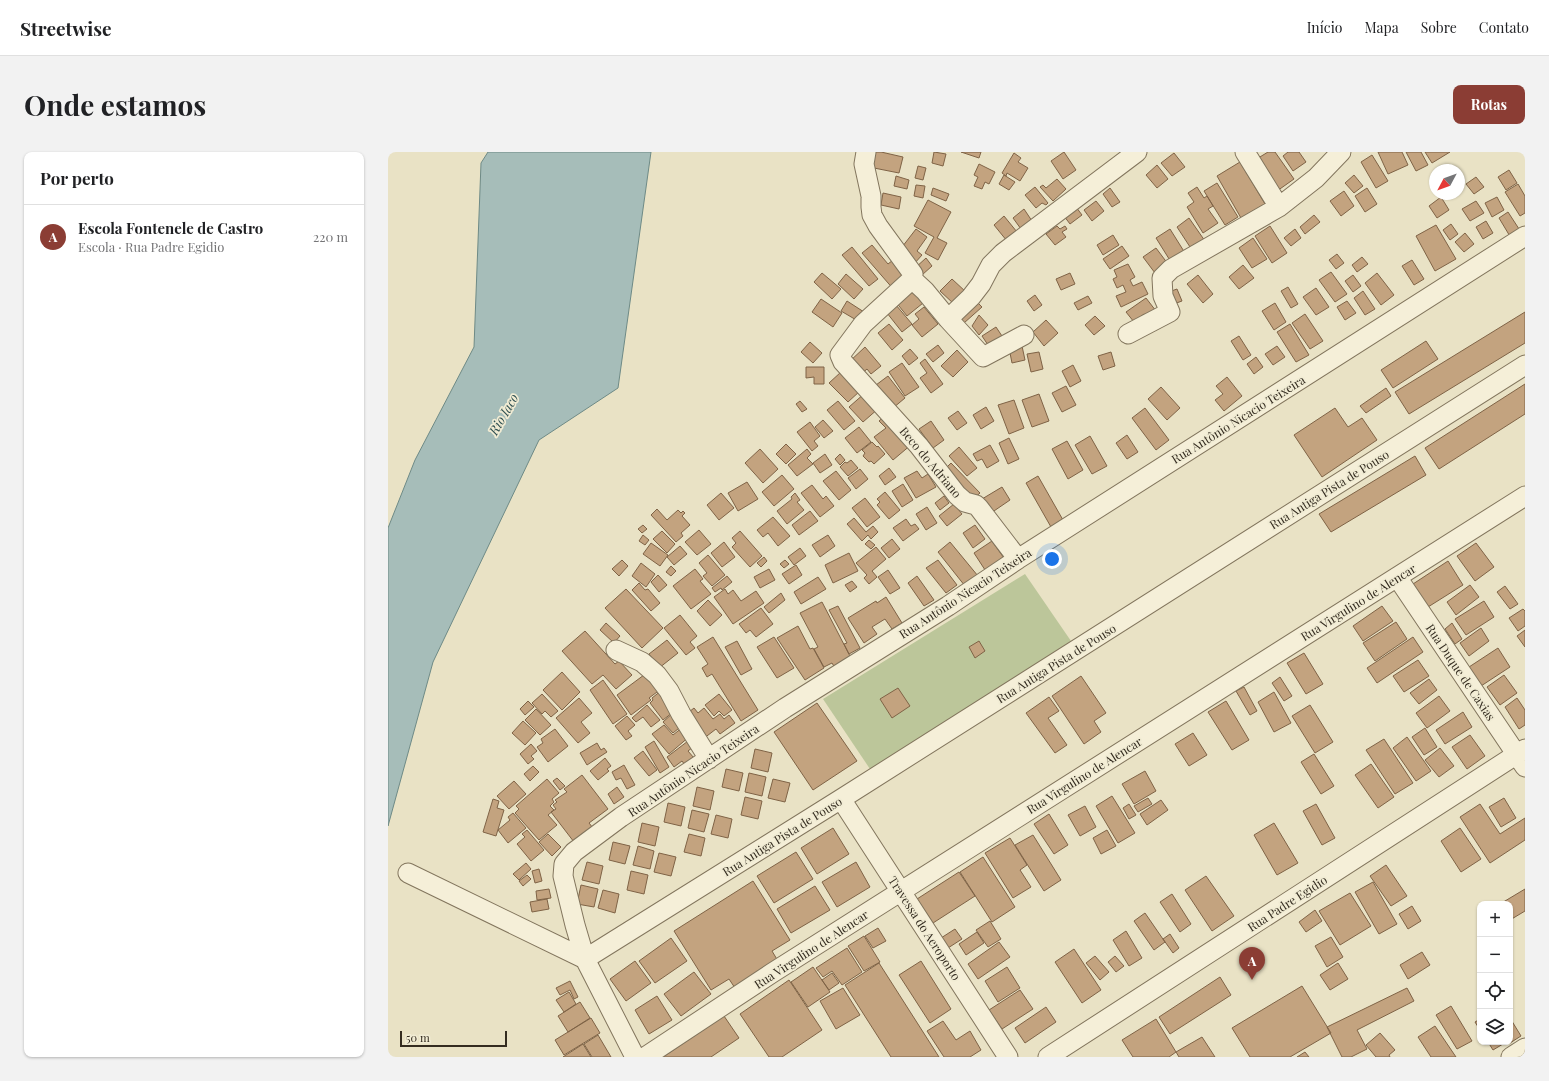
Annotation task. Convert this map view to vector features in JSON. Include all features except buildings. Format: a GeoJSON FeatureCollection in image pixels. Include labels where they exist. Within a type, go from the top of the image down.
{"type":"FeatureCollection","features":[{"type":"Feature","properties":{"kind":"street"},"geometry":{"type":"LineString","coordinates":[[866,152],[864,164],[871,196],[872,215],[878,226],[914,273],[912,279],[925,291],[948,319],[983,357],[1024,335]]}},
{"type":"Feature","properties":{"kind":"street"},"geometry":{"type":"LineString","coordinates":[[948,319],[972,297],[991,265],[1003,253],[1137,152]]}},
{"type":"Feature","properties":{"kind":"street"},"geometry":{"type":"LineString","coordinates":[[1245,152],[1279,207]]}},
{"type":"Feature","properties":{"kind":"street"},"geometry":{"type":"LineString","coordinates":[[1128,334],[1170,312],[1163,296],[1162,278],[1171,269],[1279,207],[1316,178],[1341,152]]}},
{"type":"Feature","properties":{"kind":"street","name":"Rua Antônio Nicacio Teixeira"},"geometry":{"type":"LineString","coordinates":[[585,959],[563,876],[564,864],[574,852],[621,817],[785,708],[948,606],[1018,558],[1525,236]]}},
{"type":"Feature","properties":{"kind":"street","name":"Beco do Adriano"},"geometry":{"type":"LineString","coordinates":[[912,279],[863,324],[840,355],[843,362],[919,446],[957,495],[965,502],[976,505],[979,508],[1018,558]]}},
{"type":"Feature","properties":{"kind":"street","name":"Rua Antiga Pista de Pouso"},"geometry":{"type":"LineString","coordinates":[[585,959],[841,799],[1525,365]]}},
{"type":"Feature","properties":{"kind":"street","name":"Rua Virgulino de Alencar"},"geometry":{"type":"LineString","coordinates":[[645,1057],[772,973],[1525,496]]}},
{"type":"Feature","properties":{"kind":"street","name":"Rua Duque de Caxias"},"geometry":{"type":"LineString","coordinates":[[1397,577],[1522,756]]}},
{"type":"Feature","properties":{"kind":"street"},"geometry":{"type":"LineString","coordinates":[[616,650],[642,662],[657,675],[669,691],[681,714],[709,759]]}},
{"type":"Feature","properties":{"kind":"street","name":"Rua Padre Egidio"},"geometry":{"type":"LineString","coordinates":[[1048,1057],[1522,756]]}},
{"type":"Feature","properties":{"kind":"street","name":"Travessa do Aeroporto"},"geometry":{"type":"LineString","coordinates":[[841,799],[1008,1057]]}},
{"type":"Feature","properties":{"kind":"street"},"geometry":{"type":"LineString","coordinates":[[408,873],[585,959],[635,1057]]}},
{"type":"Feature","properties":{"kind":"street"},"geometry":{"type":"LineString","coordinates":[[1511,1057],[1525,1048]]}},
{"type":"Feature","properties":{"kind":"green space"},"geometry":{"type":"Polygon","coordinates":[[[1025,574],[1071,641],[872,772],[823,699],[1025,574]]]}},
{"type":"Feature","properties":{"kind":"water","name":"Rio Iaco"},"geometry":{"type":"Polygon","coordinates":[[[488,152],[651,152],[618,388],[539,440],[433,662],[388,826],[388,528],[415,460],[474,347],[481,163],[488,152]]]}},
{"type":"Feature","properties":{"kind":"place","name":"Escola Fontenele de Castro"},"geometry":{"type":"Point","coordinates":[1252,980]}}]}
